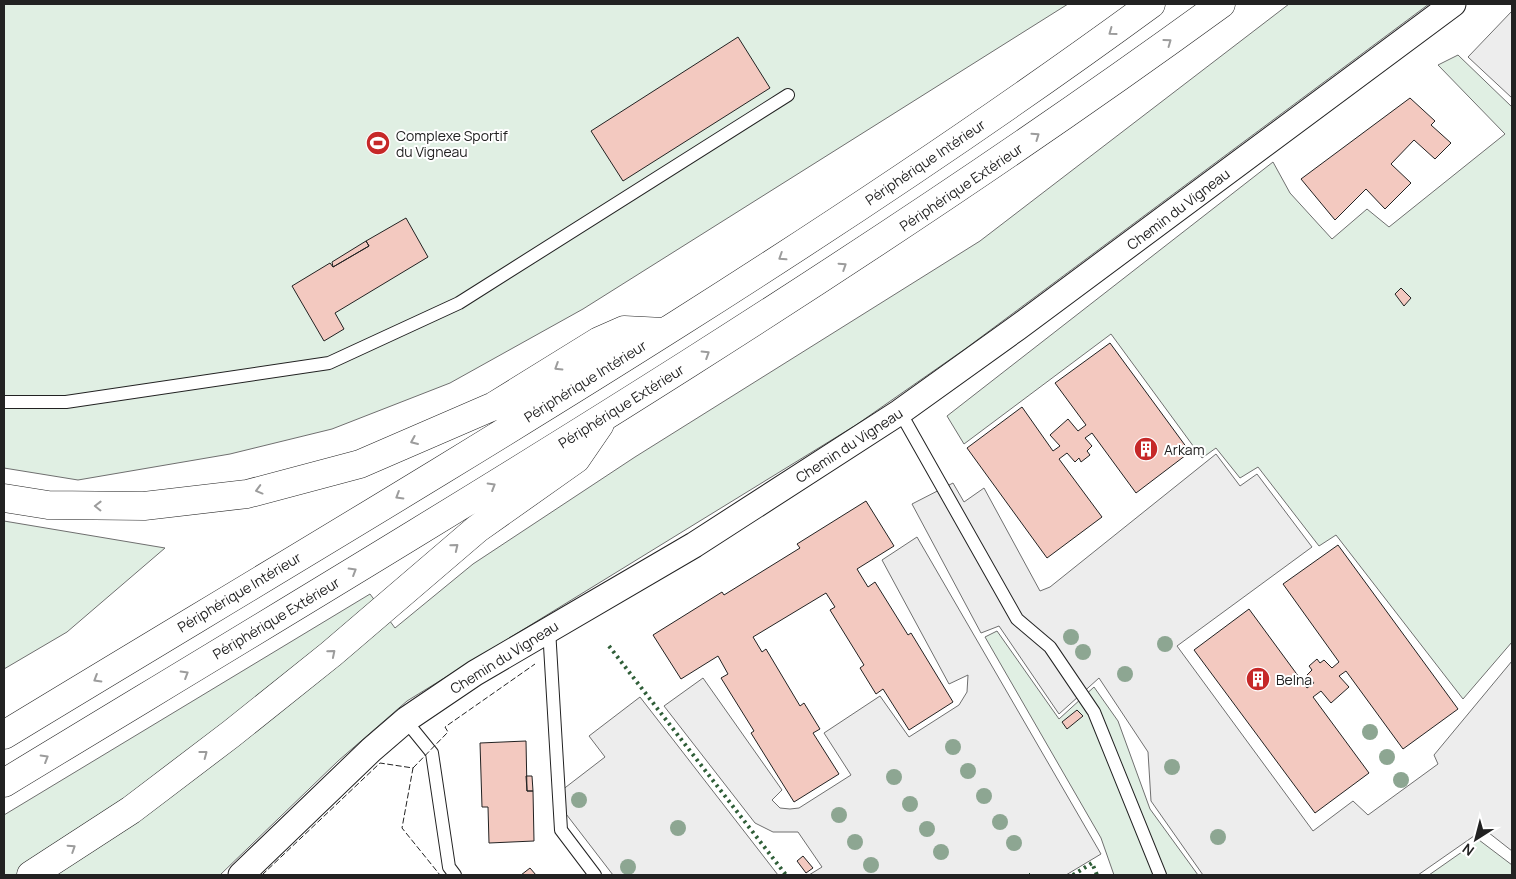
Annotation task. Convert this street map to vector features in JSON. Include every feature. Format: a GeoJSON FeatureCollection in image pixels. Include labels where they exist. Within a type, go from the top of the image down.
{"type":"FeatureCollection","features":[{"type":"Feature","properties":{"kind":"highway","name":"Périphérique Intérieur"},"geometry":{"type":"LineString","coordinates":[[4,736],[664,332],[873,197],[1058,71],[1151,4]]}},
{"type":"Feature","properties":{"kind":"highway","name":"Périphérique Extérieur"},"geometry":{"type":"LineString","coordinates":[[4,783],[605,417],[761,319],[1092,97],[1221,4]]}},
{"type":"Feature","properties":{"kind":"highway"},"geometry":{"type":"LineString","coordinates":[[4,498],[48,505],[144,506],[247,494],[360,464],[405,445],[494,406],[599,341],[624,330],[664,332]]}},
{"type":"Feature","properties":{"kind":"highway"},"geometry":{"type":"LineString","coordinates":[[31,875],[131,810],[231,734],[331,654],[477,529],[576,459],[605,417]]}},
{"type":"Feature","properties":{"kind":"street","name":"Chemin du Vigneau"},"geometry":{"type":"LineString","coordinates":[[241,875],[371,750],[406,721],[475,673],[694,545],[900,412],[1025,322],[1453,4]]}},
{"type":"Feature","properties":{"kind":"lane"},"geometry":{"type":"LineString","coordinates":[[4,402],[66,402],[328,363],[460,303],[788,95]]}},
{"type":"Feature","properties":{"kind":"lane"},"geometry":{"type":"LineString","coordinates":[[900,412],[1017,619],[1050,647],[1094,712],[1160,875]]}},
{"type":"Feature","properties":{"kind":"lane"},"geometry":{"type":"LineString","coordinates":[[549,629],[561,830],[595,875]]}},
{"type":"Feature","properties":{"kind":"lane"},"geometry":{"type":"LineString","coordinates":[[406,721],[432,753],[449,868],[455,875]]}},
{"type":"Feature","properties":{"kind":"green space","name":"Complexe Sportif du Vigneau"},"geometry":{"type":"Polygon","coordinates":[[[4,4],[1068,4],[583,309],[450,383],[332,429],[230,454],[78,480],[4,468],[4,4]]]}},
{"type":"Feature","properties":{"kind":"green space"},"geometry":{"type":"Polygon","coordinates":[[[1289,4],[1429,4],[965,349],[856,425],[407,701],[338,761],[220,875],[4,875],[4,815],[370,594],[395,628],[473,564],[635,457],[980,241],[1289,4]]]}},
{"type":"Feature","properties":{"kind":"green space"},"geometry":{"type":"Polygon","coordinates":[[[1458,55],[1512,107],[1512,642],[1463,699],[1336,535],[1319,546],[1258,467],[1240,478],[1216,448],[1202,458],[1111,334],[964,444],[947,416],[1273,162],[1290,193],[1332,239],[1367,209],[1389,227],[1505,134],[1438,65],[1458,55]]]}},
{"type":"Feature","properties":{"kind":"green space"},"geometry":{"type":"Polygon","coordinates":[[[4,521],[165,548],[67,632],[4,669],[4,521]]]}},
{"type":"Feature","properties":{"kind":"green space"},"geometry":{"type":"Polygon","coordinates":[[[997,631],[1059,719],[1094,687],[1118,721],[1150,809],[1198,875],[1114,875],[1101,838],[985,637],[997,631]]]}},
{"type":"Feature","properties":{"kind":"green space"},"geometry":{"type":"Polygon","coordinates":[[[1479,840],[1512,865],[1512,875],[1429,875],[1479,840]]]}},
{"type":"Feature","properties":{"kind":"shaded area"},"geometry":{"type":"Polygon","coordinates":[[[1512,11],[1512,98],[1468,57],[1512,11]]]}},
{"type":"Feature","properties":{"kind":"shaded area"},"geometry":{"type":"Polygon","coordinates":[[[1216,454],[1240,486],[1257,474],[1312,547],[1177,646],[1313,831],[1353,801],[1368,815],[1438,764],[1434,755],[1512,661],[1512,851],[1484,829],[1418,875],[1203,875],[1151,801],[1148,752],[1099,678],[1059,714],[999,626],[981,633],[912,504],[953,483],[964,502],[984,488],[1040,591],[1050,587],[1216,454]]]}},
{"type":"Feature","properties":{"kind":"shaded area"},"geometry":{"type":"Polygon","coordinates":[[[917,537],[1101,854],[1066,875],[809,875],[822,867],[798,832],[773,832],[755,823],[664,706],[703,678],[782,790],[772,800],[780,808],[790,809],[799,808],[851,775],[824,733],[880,696],[909,737],[959,705],[967,692],[968,675],[949,684],[882,560],[917,537]]]}},
{"type":"Feature","properties":{"kind":"shaded area"},"geometry":{"type":"Polygon","coordinates":[[[640,697],[778,875],[613,875],[553,797],[605,757],[589,736],[640,697]]]}},
{"type":"Feature","properties":{"kind":"building"},"geometry":{"type":"Polygon","coordinates":[[[738,37],[770,88],[623,181],[591,131],[738,37]]]}},
{"type":"Feature","properties":{"kind":"building"},"geometry":{"type":"Polygon","coordinates":[[[1410,98],[1435,121],[1431,125],[1451,143],[1435,159],[1414,140],[1391,164],[1411,183],[1385,209],[1366,189],[1335,220],[1301,179],[1410,98]]]}},
{"type":"Feature","properties":{"kind":"building"},"geometry":{"type":"Polygon","coordinates":[[[406,218],[428,257],[335,313],[344,329],[324,341],[292,286],[330,263],[333,267],[369,246],[366,241],[406,218]]]}},
{"type":"Feature","properties":{"kind":"building"},"geometry":{"type":"Polygon","coordinates":[[[366,241],[369,246],[333,267],[332,262],[366,241]]]}},
{"type":"Feature","properties":{"kind":"building"},"geometry":{"type":"Polygon","coordinates":[[[1401,288],[1411,298],[1404,306],[1395,294],[1401,288]]]}},
{"type":"Feature","properties":{"kind":"building","name":"Arkam"},"geometry":{"type":"Polygon","coordinates":[[[1110,343],[1190,452],[1136,493],[1092,433],[1085,438],[1092,446],[1087,451],[1090,455],[1081,462],[1079,458],[1075,462],[1067,453],[1059,459],[1102,517],[1047,558],[967,448],[1022,407],[1053,451],[1060,446],[1050,435],[1068,419],[1078,431],[1086,425],[1055,383],[1110,343]]]}},
{"type":"Feature","properties":{"kind":"building"},"geometry":{"type":"Polygon","coordinates":[[[866,501],[894,546],[857,569],[868,587],[875,582],[908,635],[911,633],[953,702],[909,730],[883,689],[876,694],[860,668],[864,665],[830,610],[835,607],[826,593],[753,637],[762,652],[766,649],[800,706],[804,703],[820,729],[813,733],[839,774],[794,802],[751,733],[754,731],[721,678],[728,674],[718,656],[681,679],[653,635],[722,592],[724,595],[800,548],[797,544],[866,501]]]}},
{"type":"Feature","properties":{"kind":"building","name":"Belna"},"geometry":{"type":"Polygon","coordinates":[[[1338,545],[1458,709],[1403,749],[1346,671],[1339,676],[1349,687],[1331,703],[1321,691],[1313,697],[1369,773],[1315,813],[1194,650],[1249,609],[1307,688],[1314,683],[1307,675],[1312,670],[1309,666],[1317,659],[1320,663],[1324,660],[1332,668],[1339,662],[1283,584],[1338,545]]]}},
{"type":"Feature","properties":{"kind":"building"},"geometry":{"type":"Polygon","coordinates":[[[1077,710],[1083,716],[1067,729],[1062,722],[1077,710]]]}},
{"type":"Feature","properties":{"kind":"building"},"geometry":{"type":"Polygon","coordinates":[[[526,741],[527,791],[533,791],[534,841],[489,843],[488,807],[482,807],[480,743],[526,741]]]}},
{"type":"Feature","properties":{"kind":"building"},"geometry":{"type":"Polygon","coordinates":[[[526,776],[532,776],[533,791],[527,791],[526,776]]]}},
{"type":"Feature","properties":{"kind":"building"},"geometry":{"type":"Polygon","coordinates":[[[803,856],[813,868],[806,873],[797,861],[803,856]]]}},
{"type":"Feature","properties":{"kind":"building"},"geometry":{"type":"Polygon","coordinates":[[[530,868],[536,875],[521,875],[530,868]]]}},
{"type":"Feature","properties":{"kind":"hedge"},"geometry":{"type":"LineString","coordinates":[[609,646],[786,875]]}},
{"type":"Feature","properties":{"kind":"hedge"},"geometry":{"type":"LineString","coordinates":[[1073,875],[1092,863],[1097,875]]}},
{"type":"Feature","properties":{"kind":"fence"},"geometry":{"type":"LineString","coordinates":[[413,768],[448,732],[445,727],[535,664]]}},
{"type":"Feature","properties":{"kind":"fence"},"geometry":{"type":"LineString","coordinates":[[262,875],[380,763],[413,768],[402,828],[440,875]]}},
{"type":"Feature","properties":{"kind":"place","name":"Complexe Sportif du Vigneau"},"geometry":{"type":"Point","coordinates":[378,143]}},
{"type":"Feature","properties":{"kind":"place","name":"Arkam"},"geometry":{"type":"Point","coordinates":[1146,449]}},
{"type":"Feature","properties":{"kind":"place","name":"Belna"},"geometry":{"type":"Point","coordinates":[1258,679]}}]}
